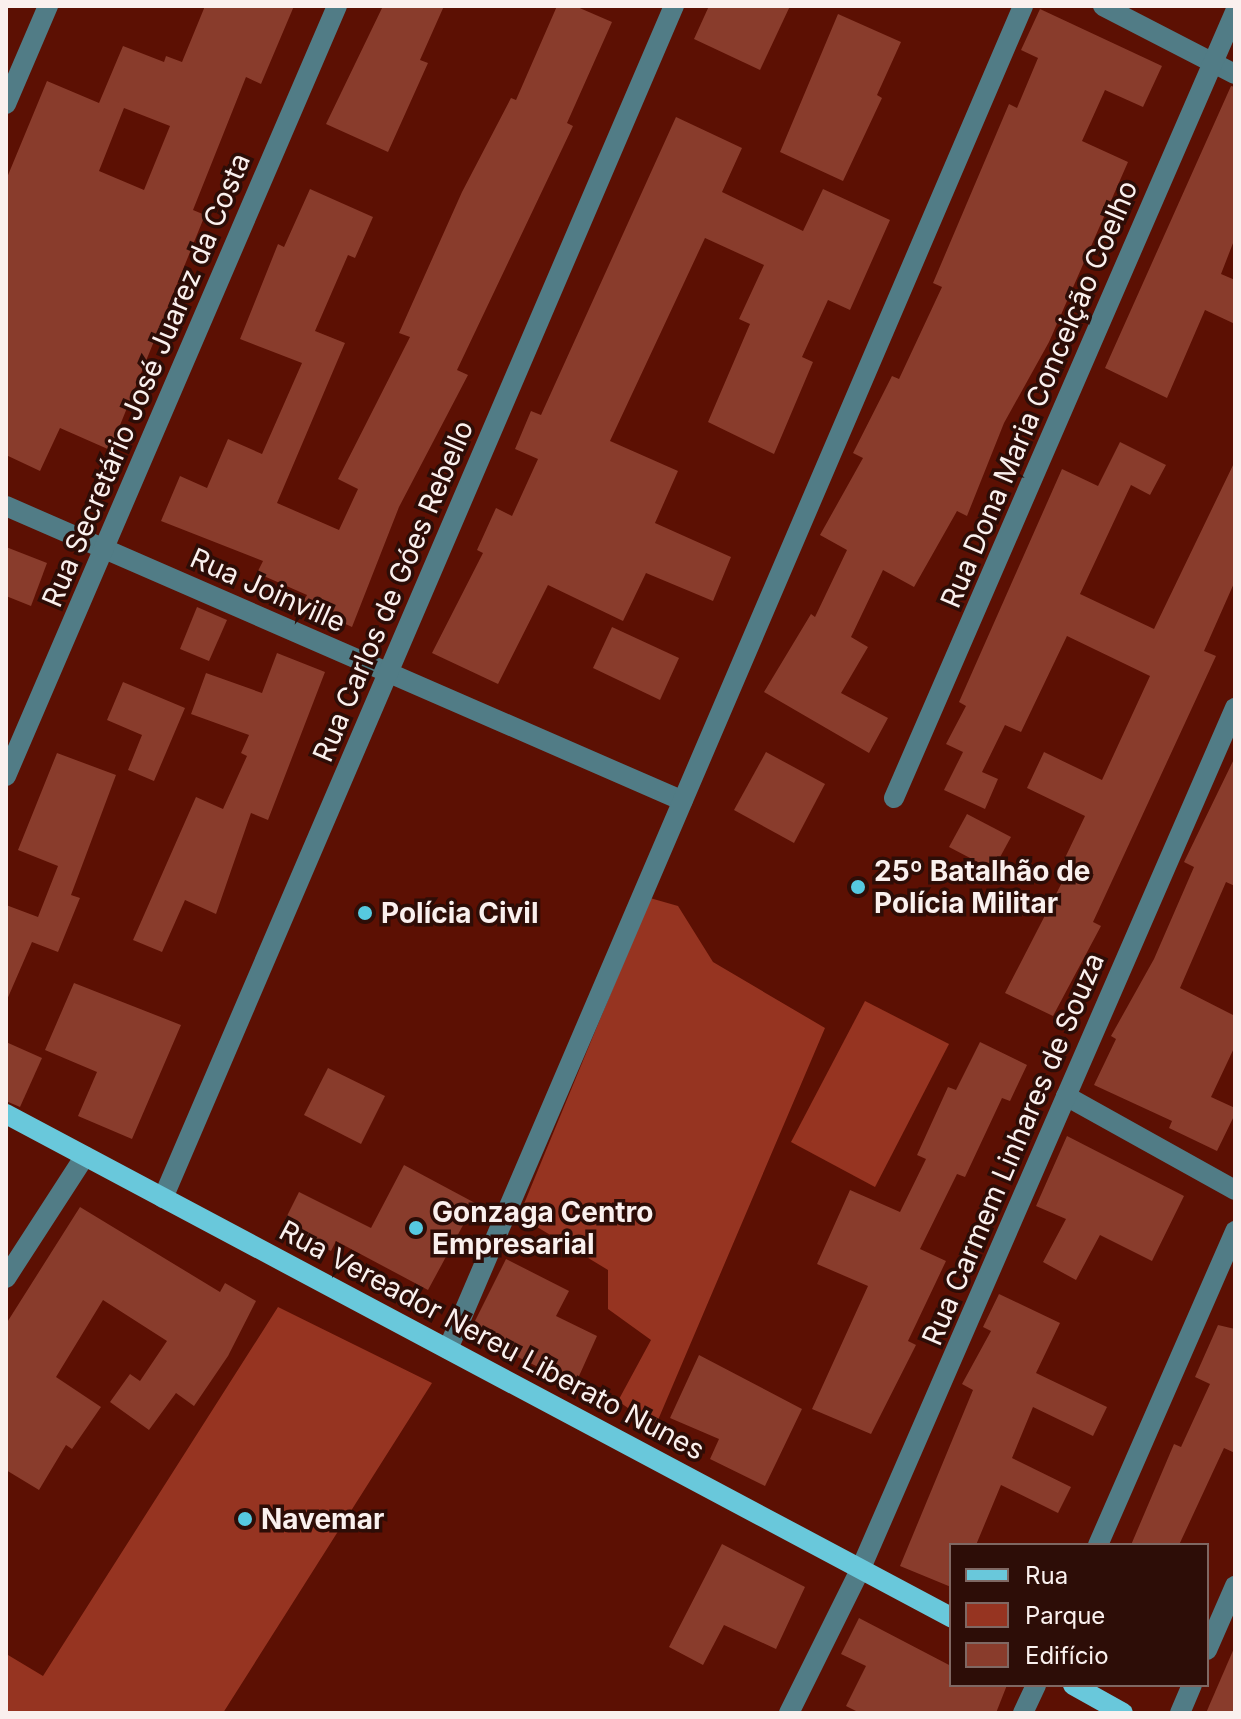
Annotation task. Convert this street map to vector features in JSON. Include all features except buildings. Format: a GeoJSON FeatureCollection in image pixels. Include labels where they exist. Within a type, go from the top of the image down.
{"type":"FeatureCollection","features":[{"type":"Feature","properties":{"kind":"main road","name":"Rua Vereador Nereu Liberato Nunes"},"geometry":{"type":"LineString","coordinates":[[6,1114],[949,1616]]}},
{"type":"Feature","properties":{"kind":"main road"},"geometry":{"type":"LineString","coordinates":[[1077,1687],[1123,1713]]}},
{"type":"Feature","properties":{"kind":"street"},"geometry":{"type":"LineString","coordinates":[[6,104],[48,6]]}},
{"type":"Feature","properties":{"kind":"street","name":"Rua Secretário José Juarez da Costa"},"geometry":{"type":"LineString","coordinates":[[6,776],[337,6]]}},
{"type":"Feature","properties":{"kind":"street","name":"Rua Carlos de Góes Rebello"},"geometry":{"type":"LineString","coordinates":[[163,1198],[674,6]]}},
{"type":"Feature","properties":{"kind":"street"},"geometry":{"type":"LineString","coordinates":[[448,1349],[1023,6]]}},
{"type":"Feature","properties":{"kind":"street"},"geometry":{"type":"LineString","coordinates":[[1103,6],[1235,74]]}},
{"type":"Feature","properties":{"kind":"street","name":"Rua Dona Maria Conceição Coelho"},"geometry":{"type":"LineString","coordinates":[[894,798],[1235,12]]}},
{"type":"Feature","properties":{"kind":"street","name":"Rua Joinville"},"geometry":{"type":"LineString","coordinates":[[6,506],[683,801]]}},
{"type":"Feature","properties":{"kind":"street","name":"Rua Carmem Linhares de Souza"},"geometry":{"type":"LineString","coordinates":[[789,1713],[861,1568],[1235,708]]}},
{"type":"Feature","properties":{"kind":"street"},"geometry":{"type":"LineString","coordinates":[[1066,1096],[1235,1190]]}},
{"type":"Feature","properties":{"kind":"street"},"geometry":{"type":"LineString","coordinates":[[6,1278],[85,1156]]}},
{"type":"Feature","properties":{"kind":"street"},"geometry":{"type":"LineString","coordinates":[[1099,1543],[1235,1231]]}},
{"type":"Feature","properties":{"kind":"street"},"geometry":{"type":"LineString","coordinates":[[1209,1645],[1235,1586]]}},
{"type":"Feature","properties":{"kind":"street"},"geometry":{"type":"LineString","coordinates":[[1023,1713],[1035,1687]]}},
{"type":"Feature","properties":{"kind":"street"},"geometry":{"type":"LineString","coordinates":[[1180,1713],[1191,1687]]}},
{"type":"Feature","properties":{"kind":"green space"},"geometry":{"type":"Polygon","coordinates":[[[650,898],[678,906],[713,962],[825,1028],[655,1427],[618,1401],[651,1340],[608,1309],[608,1270],[519,1216],[650,898]]]}},
{"type":"Feature","properties":{"kind":"green space"},"geometry":{"type":"Polygon","coordinates":[[[865,1001],[949,1044],[875,1187],[791,1142],[865,1001]]]}},
{"type":"Feature","properties":{"kind":"green space","name":"Navemar"},"geometry":{"type":"Polygon","coordinates":[[[278,1307],[432,1383],[223,1713],[6,1713],[8,1655],[43,1676],[278,1307]]]}},
{"type":"Feature","properties":{"kind":"place","name":"25º Batalhão de Polícia Militar"},"geometry":{"type":"Point","coordinates":[858,887]}},
{"type":"Feature","properties":{"kind":"place","name":"Polícia Civil"},"geometry":{"type":"Point","coordinates":[365,913]}},
{"type":"Feature","properties":{"kind":"place","name":"Gonzaga Centro Empresarial"},"geometry":{"type":"Point","coordinates":[416,1228]}},
{"type":"Feature","properties":{"kind":"place","name":"Navemar"},"geometry":{"type":"Point","coordinates":[245,1519]}}]}
